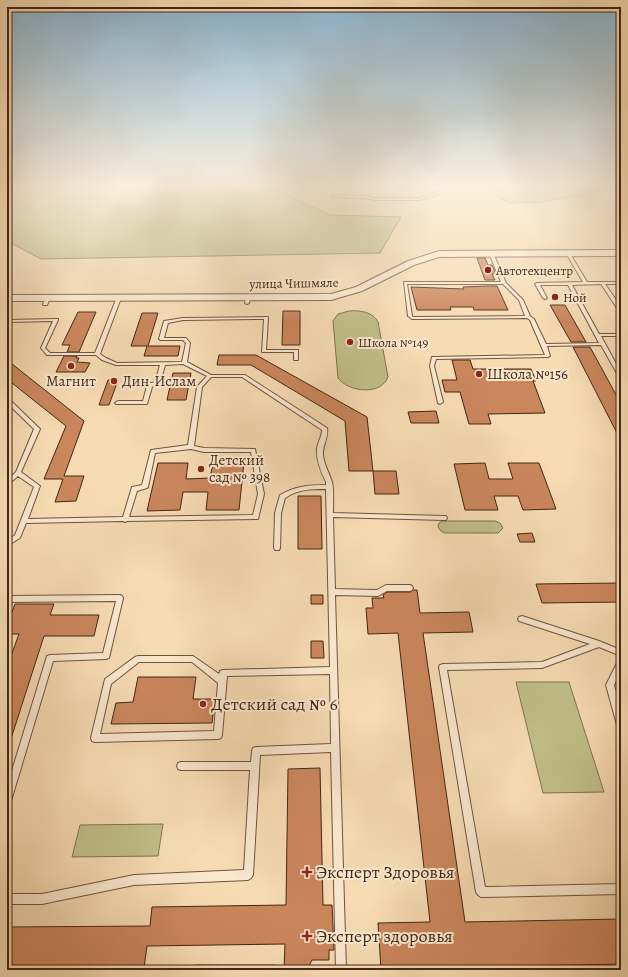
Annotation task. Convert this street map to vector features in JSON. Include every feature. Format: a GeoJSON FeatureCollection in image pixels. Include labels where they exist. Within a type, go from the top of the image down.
{"type":"FeatureCollection","features":[{"type":"Feature","properties":{"kind":"street","name":"улица Чишмяле"},"geometry":{"type":"LineString","coordinates":[[7,298],[47,301],[120,298],[247,300],[343,295],[354,292],[422,258],[444,254],[621,253]]}},
{"type":"Feature","properties":{"kind":"lane"},"geometry":{"type":"LineString","coordinates":[[568,253],[586,283]]}},
{"type":"Feature","properties":{"kind":"lane"},"geometry":{"type":"LineString","coordinates":[[440,402],[432,366],[434,358],[548,356],[532,319],[528,317],[521,300],[504,283],[492,254]]}},
{"type":"Feature","properties":{"kind":"lane"},"geometry":{"type":"LineString","coordinates":[[504,283],[405,282],[410,316],[412,318],[528,317]]}},
{"type":"Feature","properties":{"kind":"lane"},"geometry":{"type":"LineString","coordinates":[[545,298],[537,284],[621,282]]}},
{"type":"Feature","properties":{"kind":"lane"},"geometry":{"type":"LineString","coordinates":[[602,283],[621,310]]}},
{"type":"Feature","properties":{"kind":"lane"},"geometry":{"type":"LineString","coordinates":[[569,284],[621,377]]}},
{"type":"Feature","properties":{"kind":"lane"},"geometry":{"type":"LineString","coordinates":[[97,354],[120,298]]}},
{"type":"Feature","properties":{"kind":"lane"},"geometry":{"type":"LineString","coordinates":[[244,318],[245,312]]}},
{"type":"Feature","properties":{"kind":"lane"},"geometry":{"type":"LineString","coordinates":[[7,321],[38,318],[56,320],[43,348],[49,354],[97,354],[116,364],[184,363],[210,376],[243,376],[325,429],[325,437],[321,445],[322,467],[329,482],[341,970]]}},
{"type":"Feature","properties":{"kind":"lane"},"geometry":{"type":"LineString","coordinates":[[184,363],[188,343],[184,339],[161,339],[166,322],[183,319],[266,318],[264,351],[296,351],[296,360]]}},
{"type":"Feature","properties":{"kind":"lane"},"geometry":{"type":"LineString","coordinates":[[598,335],[621,335]]}},
{"type":"Feature","properties":{"kind":"lane"},"geometry":{"type":"LineString","coordinates":[[544,345],[602,344]]}},
{"type":"Feature","properties":{"kind":"lane"},"geometry":{"type":"LineString","coordinates":[[118,403],[146,403],[150,386],[158,380],[163,363]]}},
{"type":"Feature","properties":{"kind":"lane"},"geometry":{"type":"LineString","coordinates":[[191,447],[200,387],[210,376]]}},
{"type":"Feature","properties":{"kind":"lane"},"geometry":{"type":"LineString","coordinates":[[7,400],[37,429],[18,473],[7,484]]}},
{"type":"Feature","properties":{"kind":"lane"},"geometry":{"type":"LineString","coordinates":[[24,521],[125,520],[256,516],[261,494],[253,450],[204,450],[191,447],[154,451],[145,487],[134,489],[125,520]]}},
{"type":"Feature","properties":{"kind":"lane"},"geometry":{"type":"LineString","coordinates":[[7,544],[18,536],[37,486],[18,473]]}},
{"type":"Feature","properties":{"kind":"lane"},"geometry":{"type":"LineString","coordinates":[[277,548],[278,513],[282,497],[292,490],[300,488],[329,487]]}},
{"type":"Feature","properties":{"kind":"lane"},"geometry":{"type":"LineString","coordinates":[[330,515],[444,518]]}},
{"type":"Feature","properties":{"kind":"lane"},"geometry":{"type":"LineString","coordinates":[[332,592],[378,592],[386,588],[410,588]]}},
{"type":"Feature","properties":{"kind":"lane"},"geometry":{"type":"LineString","coordinates":[[7,599],[120,598],[106,656],[50,658],[7,801]]}},
{"type":"Feature","properties":{"kind":"lane"},"geometry":{"type":"LineString","coordinates":[[522,619],[599,644],[621,653]]}},
{"type":"Feature","properties":{"kind":"lane"},"geometry":{"type":"LineString","coordinates":[[599,644],[542,665],[443,667],[481,892],[621,889]]}},
{"type":"Feature","properties":{"kind":"lane"},"geometry":{"type":"LineString","coordinates":[[222,682],[192,659],[138,659],[108,682],[95,738],[218,735],[222,682],[222,673],[334,670]]}},
{"type":"Feature","properties":{"kind":"lane"},"geometry":{"type":"LineString","coordinates":[[621,663],[610,685],[621,725]]}},
{"type":"Feature","properties":{"kind":"lane"},"geometry":{"type":"LineString","coordinates":[[7,899],[42,899],[134,880],[248,875],[256,751],[335,748]]}},
{"type":"Feature","properties":{"kind":"lane"},"geometry":{"type":"LineString","coordinates":[[181,766],[255,766]]}},
{"type":"Feature","properties":{"kind":"shaded area"},"geometry":{"type":"Polygon","coordinates":[[[7,232],[392,232],[380,253],[41,259],[7,241],[7,232]]]}},
{"type":"Feature","properties":{"kind":"shaded area"},"geometry":{"type":"Polygon","coordinates":[[[349,311],[366,312],[373,316],[378,322],[388,377],[379,387],[364,390],[356,389],[343,383],[338,378],[333,321],[338,314],[349,311]]]}},
{"type":"Feature","properties":{"kind":"shaded area"},"geometry":{"type":"Polygon","coordinates":[[[443,521],[495,521],[500,523],[503,528],[498,533],[445,533],[438,527],[439,523],[443,521]]]}},
{"type":"Feature","properties":{"kind":"shaded area"},"geometry":{"type":"Polygon","coordinates":[[[516,682],[569,682],[604,792],[543,793],[516,682]]]}},
{"type":"Feature","properties":{"kind":"shaded area"},"geometry":{"type":"Polygon","coordinates":[[[163,824],[158,856],[72,857],[80,825],[163,824]]]}},
{"type":"Feature","properties":{"kind":"shaded area"},"geometry":{"type":"Polygon","coordinates":[[[195,965],[275,965],[275,970],[190,970],[195,965]]]}},
{"type":"Feature","properties":{"kind":"building"},"geometry":{"type":"Polygon","coordinates":[[[477,258],[485,258],[488,265],[492,265],[496,274],[492,274],[495,280],[485,280],[477,258]]]}},
{"type":"Feature","properties":{"kind":"building"},"geometry":{"type":"Polygon","coordinates":[[[497,286],[508,310],[474,310],[473,307],[450,307],[451,310],[417,310],[411,287],[464,289],[463,287],[497,286]]]}},
{"type":"Feature","properties":{"kind":"building"},"geometry":{"type":"Polygon","coordinates":[[[550,305],[565,305],[586,342],[571,342],[550,305]]]}},
{"type":"Feature","properties":{"kind":"building"},"geometry":{"type":"Polygon","coordinates":[[[283,311],[300,311],[300,345],[282,345],[283,311]]]}},
{"type":"Feature","properties":{"kind":"building"},"geometry":{"type":"Polygon","coordinates":[[[78,312],[96,312],[79,352],[67,352],[70,345],[62,345],[78,312]]]}},
{"type":"Feature","properties":{"kind":"building"},"geometry":{"type":"Polygon","coordinates":[[[142,313],[158,313],[148,346],[180,346],[178,356],[144,356],[147,346],[131,346],[142,313]]]}},
{"type":"Feature","properties":{"kind":"building"},"geometry":{"type":"Polygon","coordinates":[[[573,347],[590,347],[621,404],[621,441],[573,347]]]}},
{"type":"Feature","properties":{"kind":"building"},"geometry":{"type":"Polygon","coordinates":[[[219,355],[256,355],[367,417],[373,471],[349,471],[345,421],[251,365],[217,365],[219,355]]]}},
{"type":"Feature","properties":{"kind":"building"},"geometry":{"type":"Polygon","coordinates":[[[64,356],[77,356],[76,358],[79,358],[77,362],[90,363],[85,372],[56,372],[64,356]]]}},
{"type":"Feature","properties":{"kind":"building"},"geometry":{"type":"Polygon","coordinates":[[[7,360],[84,421],[64,476],[84,476],[76,501],[55,502],[63,479],[44,479],[66,426],[7,379],[7,360]]]}},
{"type":"Feature","properties":{"kind":"building"},"geometry":{"type":"Polygon","coordinates":[[[452,360],[470,360],[473,369],[531,369],[536,381],[533,381],[545,413],[488,414],[491,424],[469,424],[460,392],[445,392],[442,380],[457,380],[452,360]]]}},
{"type":"Feature","properties":{"kind":"building"},"geometry":{"type":"Polygon","coordinates":[[[173,373],[191,373],[186,400],[167,400],[173,373]]]}},
{"type":"Feature","properties":{"kind":"building"},"geometry":{"type":"Polygon","coordinates":[[[108,380],[118,380],[109,405],[99,405],[108,380]]]}},
{"type":"Feature","properties":{"kind":"building"},"geometry":{"type":"Polygon","coordinates":[[[436,411],[439,423],[411,423],[408,412],[436,411]]]}},
{"type":"Feature","properties":{"kind":"building"},"geometry":{"type":"Polygon","coordinates":[[[244,462],[239,510],[206,510],[208,492],[183,492],[180,510],[147,511],[158,463],[188,463],[186,479],[210,478],[213,463],[244,462]]]}},
{"type":"Feature","properties":{"kind":"building"},"geometry":{"type":"Polygon","coordinates":[[[485,463],[489,479],[513,479],[508,463],[539,463],[556,509],[523,510],[518,496],[494,496],[498,510],[465,510],[454,464],[485,463]]]}},
{"type":"Feature","properties":{"kind":"building"},"geometry":{"type":"Polygon","coordinates":[[[373,471],[396,471],[399,494],[375,494],[373,471]]]}},
{"type":"Feature","properties":{"kind":"building"},"geometry":{"type":"Polygon","coordinates":[[[298,496],[321,496],[322,549],[298,549],[298,496]]]}},
{"type":"Feature","properties":{"kind":"building"},"geometry":{"type":"Polygon","coordinates":[[[532,533],[535,542],[520,542],[517,534],[532,533]]]}},
{"type":"Feature","properties":{"kind":"building"},"geometry":{"type":"Polygon","coordinates":[[[621,583],[621,602],[542,603],[536,584],[621,583]]]}},
{"type":"Feature","properties":{"kind":"building"},"geometry":{"type":"Polygon","coordinates":[[[417,590],[420,613],[469,612],[473,632],[423,633],[465,922],[621,919],[621,964],[472,967],[472,970],[381,970],[378,923],[430,922],[398,633],[368,634],[366,608],[373,608],[372,598],[384,598],[383,595],[387,592],[410,592],[417,590]]]}},
{"type":"Feature","properties":{"kind":"building"},"geometry":{"type":"Polygon","coordinates":[[[311,595],[323,595],[323,604],[311,604],[311,595]]]}},
{"type":"Feature","properties":{"kind":"building"},"geometry":{"type":"Polygon","coordinates":[[[15,604],[54,604],[50,615],[99,615],[94,636],[44,636],[9,745],[7,744],[7,667],[19,634],[7,634],[7,625],[15,604]]]}},
{"type":"Feature","properties":{"kind":"building"},"geometry":{"type":"Polygon","coordinates":[[[311,641],[323,641],[324,658],[311,658],[311,641]]]}},
{"type":"Feature","properties":{"kind":"building"},"geometry":{"type":"Polygon","coordinates":[[[138,677],[196,677],[193,699],[215,699],[212,723],[111,724],[116,703],[133,702],[138,677]]]}},
{"type":"Feature","properties":{"kind":"building"},"geometry":{"type":"Polygon","coordinates":[[[320,768],[323,905],[332,905],[334,950],[329,950],[329,960],[312,960],[307,970],[284,970],[285,944],[147,946],[144,968],[7,970],[7,927],[150,926],[152,907],[286,905],[288,769],[320,768]]]}},
{"type":"Feature","properties":{"kind":"place","name":"Автотехцентр"},"geometry":{"type":"Point","coordinates":[488,270]}},
{"type":"Feature","properties":{"kind":"place","name":"Ной"},"geometry":{"type":"Point","coordinates":[555,297]}},
{"type":"Feature","properties":{"kind":"place","name":"Школа №149"},"geometry":{"type":"Point","coordinates":[350,342]}},
{"type":"Feature","properties":{"kind":"place","name":"Магнит"},"geometry":{"type":"Point","coordinates":[71,366]}},
{"type":"Feature","properties":{"kind":"place","name":"Школа №156"},"geometry":{"type":"Point","coordinates":[479,374]}},
{"type":"Feature","properties":{"kind":"place","name":"Дин-Ислам"},"geometry":{"type":"Point","coordinates":[114,381]}},
{"type":"Feature","properties":{"kind":"place","name":"Детский сад № 398"},"geometry":{"type":"Point","coordinates":[201,469]}},
{"type":"Feature","properties":{"kind":"place","name":"Детский сад № 6"},"geometry":{"type":"Point","coordinates":[203,704]}},
{"type":"Feature","properties":{"kind":"place","name":"Эксперт Здоровья"},"geometry":{"type":"Point","coordinates":[307,872]}},
{"type":"Feature","properties":{"kind":"place","name":"Эксперт здоровья"},"geometry":{"type":"Point","coordinates":[307,936]}}]}
